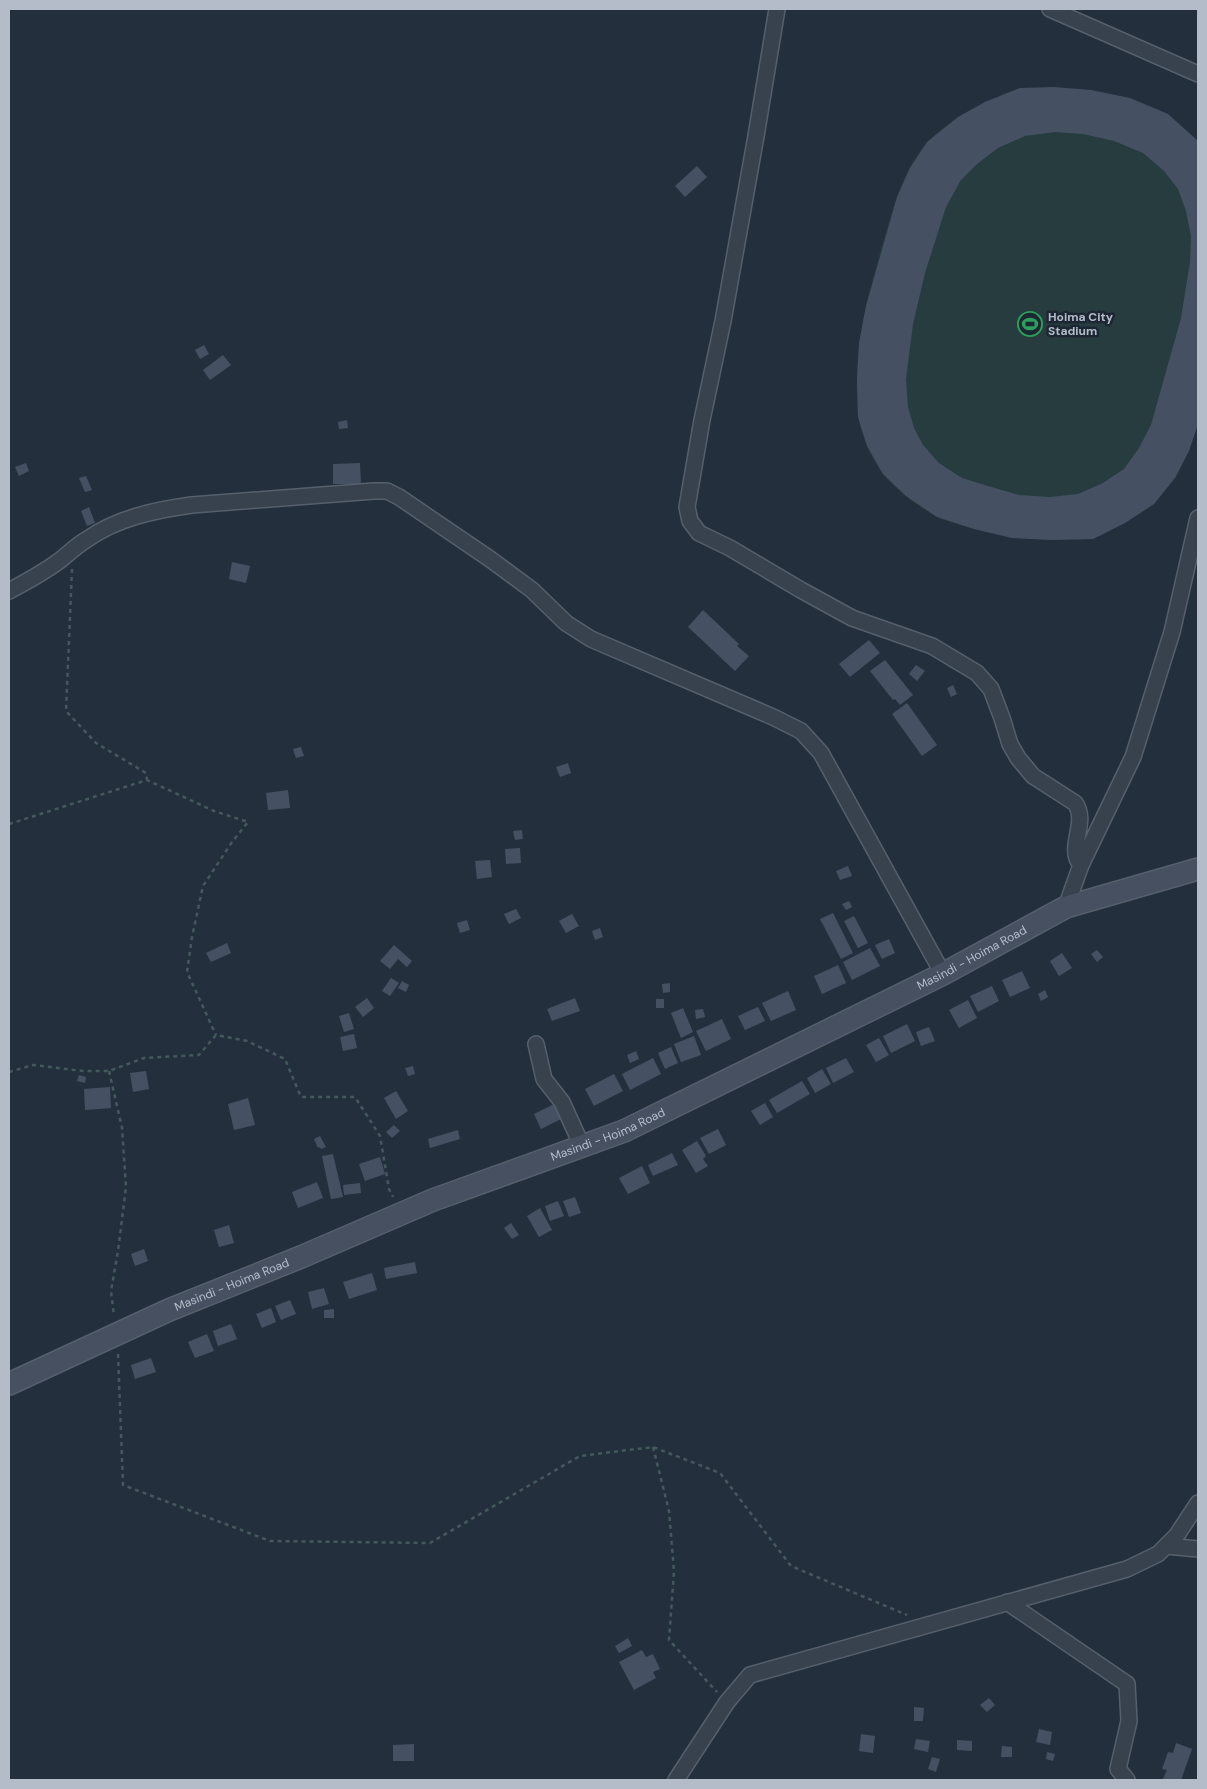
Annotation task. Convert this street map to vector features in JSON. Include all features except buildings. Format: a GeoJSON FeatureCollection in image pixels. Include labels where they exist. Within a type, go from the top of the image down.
{"type":"FeatureCollection","features":[{"type":"Feature","properties":{"kind":"main road","name":"Masindi - Hoima Road"},"geometry":{"type":"LineString","coordinates":[[9,1384],[169,1310],[433,1200],[624,1131],[943,974],[1066,907],[1198,869]]}},
{"type":"Feature","properties":{"kind":"street"},"geometry":{"type":"LineString","coordinates":[[777,9],[723,321],[702,420],[687,507],[690,521],[699,533],[730,548],[800,590],[852,618],[932,646],[977,673],[991,689],[1010,744],[1018,758],[1033,776],[1074,803],[1079,809],[1080,820],[1076,854],[1081,865]]}},
{"type":"Feature","properties":{"kind":"street"},"geometry":{"type":"LineString","coordinates":[[1050,9],[1198,74]]}},
{"type":"Feature","properties":{"kind":"street"},"geometry":{"type":"LineString","coordinates":[[9,591],[35,577],[87,539],[140,514],[165,508],[387,491],[399,497],[490,558],[532,590],[566,623],[590,639],[773,717],[801,731],[821,753],[943,974]]}},
{"type":"Feature","properties":{"kind":"street"},"geometry":{"type":"LineString","coordinates":[[1066,907],[1081,865],[1133,756],[1172,632],[1198,518]]}},
{"type":"Feature","properties":{"kind":"street"},"geometry":{"type":"LineString","coordinates":[[536,1044],[544,1079],[562,1102],[582,1146]]}},
{"type":"Feature","properties":{"kind":"street"},"geometry":{"type":"LineString","coordinates":[[676,1780],[727,1702],[750,1674],[1127,1569],[1158,1554],[1177,1536],[1198,1502]]}},
{"type":"Feature","properties":{"kind":"street"},"geometry":{"type":"LineString","coordinates":[[1166,1546],[1198,1549]]}},
{"type":"Feature","properties":{"kind":"street"},"geometry":{"type":"LineString","coordinates":[[1007,1602],[1128,1684],[1129,1721],[1118,1768],[1127,1780]]}},
{"type":"Feature","properties":{"kind":"path"},"geometry":{"type":"LineString","coordinates":[[73,550],[66,711],[96,743],[146,773],[147,780]]}},
{"type":"Feature","properties":{"kind":"path"},"geometry":{"type":"LineString","coordinates":[[9,824],[147,780],[214,811],[248,822],[232,842],[203,886],[192,937],[187,972],[216,1035]]}},
{"type":"Feature","properties":{"kind":"path"},"geometry":{"type":"LineString","coordinates":[[9,1072],[32,1064],[83,1071],[109,1071],[144,1058],[199,1055],[216,1035]]}},
{"type":"Feature","properties":{"kind":"path"},"geometry":{"type":"LineString","coordinates":[[216,1035],[247,1041],[285,1059],[301,1097],[355,1097],[380,1136],[389,1189],[401,1214]]}},
{"type":"Feature","properties":{"kind":"path"},"geometry":{"type":"LineString","coordinates":[[109,1071],[122,1128],[126,1187],[111,1291],[117,1334],[123,1485],[270,1541],[430,1542],[580,1456],[653,1447],[720,1473],[791,1566],[929,1624]]}},
{"type":"Feature","properties":{"kind":"path"},"geometry":{"type":"LineString","coordinates":[[653,1447],[669,1511],[674,1571],[669,1640],[727,1702]]}},
{"type":"Feature","properties":{"kind":"green space","name":"Hoima City Stadium"},"geometry":{"type":"Polygon","coordinates":[[[1020,88],[1130,98],[1168,114],[1198,141],[1198,424],[1178,471],[1159,497],[1133,518],[1091,539],[1017,537],[955,524],[932,515],[900,491],[882,473],[867,447],[858,418],[858,354],[864,316],[883,242],[905,176],[919,152],[938,132],[971,110],[1020,88]]]}},
{"type":"Feature","properties":{"kind":"place","name":"Hoima City Stadium"},"geometry":{"type":"Point","coordinates":[1030,324]}}]}
